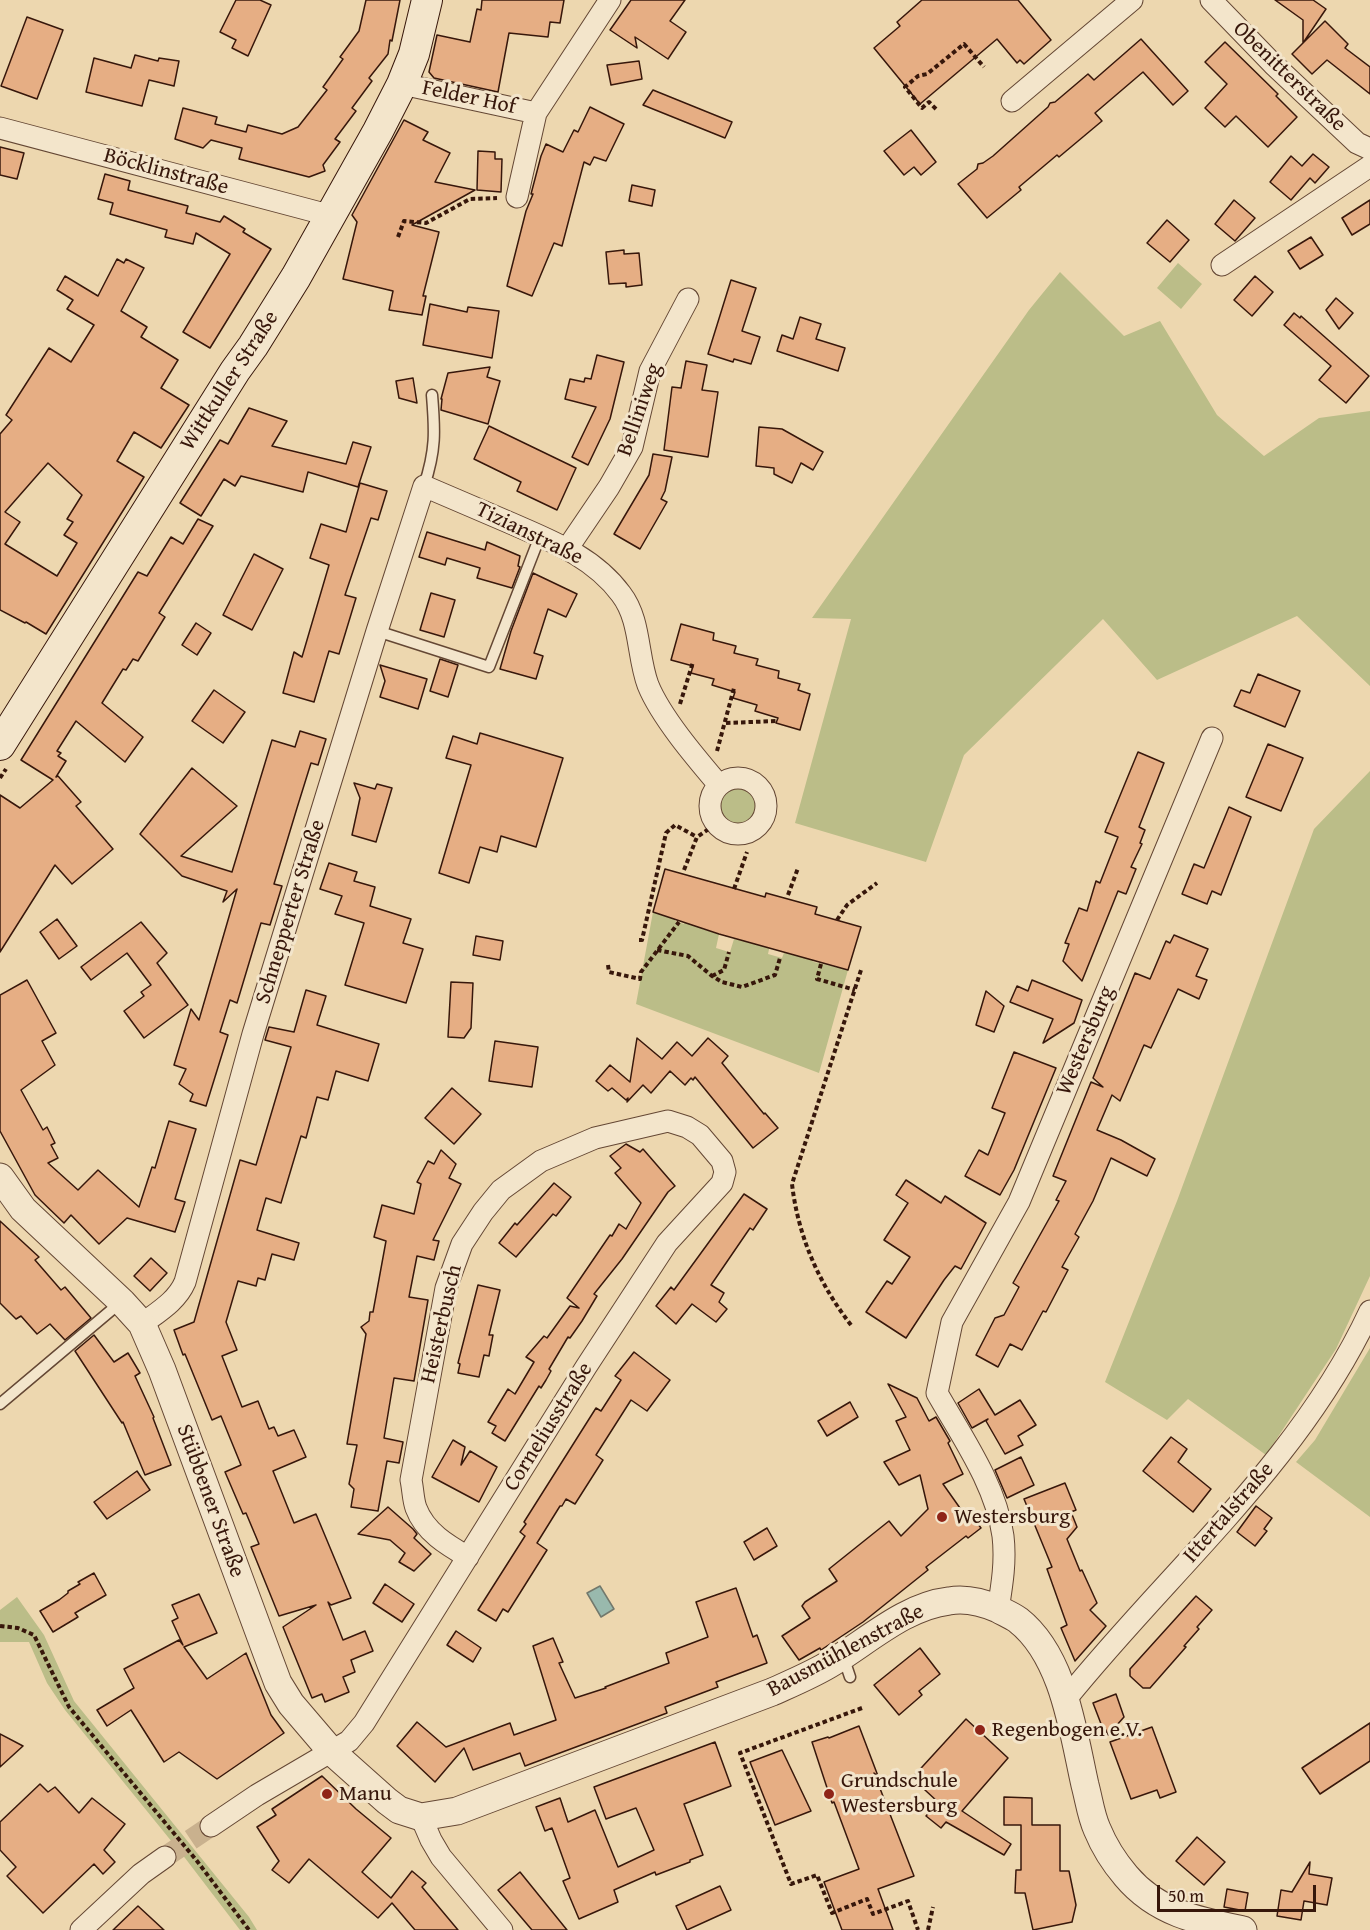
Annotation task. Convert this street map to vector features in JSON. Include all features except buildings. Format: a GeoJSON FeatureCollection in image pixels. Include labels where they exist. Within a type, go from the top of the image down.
{"type":"FeatureCollection","features":[{"type":"Feature","properties":{"kind":"main road","name":"Wittkuller Straße"},"geometry":{"type":"LineString","coordinates":[[0,745],[253,346],[332,216],[402,84],[414,54],[427,0]]}},
{"type":"Feature","properties":{"kind":"street","name":"Felder Hof"},"geometry":{"type":"LineString","coordinates":[[517,197],[536,113],[610,0]]}},
{"type":"Feature","properties":{"kind":"street"},"geometry":{"type":"LineString","coordinates":[[1012,101],[1132,0]]}},
{"type":"Feature","properties":{"kind":"street","name":"Obenitterstraße"},"geometry":{"type":"LineString","coordinates":[[1211,0],[1273,64],[1348,135],[1357,143],[1370,149]]}},
{"type":"Feature","properties":{"kind":"street","name":"Felder Hof"},"geometry":{"type":"LineString","coordinates":[[402,84],[536,113]]}},
{"type":"Feature","properties":{"kind":"street","name":"Böcklinstraße"},"geometry":{"type":"LineString","coordinates":[[0,128],[332,216]]}},
{"type":"Feature","properties":{"kind":"street"},"geometry":{"type":"LineString","coordinates":[[1222,266],[1370,166]]}},
{"type":"Feature","properties":{"kind":"street","name":"Belliniweg"},"geometry":{"type":"LineString","coordinates":[[567,549],[609,487],[632,447],[650,371],[688,299]]}},
{"type":"Feature","properties":{"kind":"street","name":"Tizianstraße"},"geometry":{"type":"LineString","coordinates":[[424,486],[540,536],[597,567],[622,595],[631,613],[648,685],[669,722],[719,785]]}},
{"type":"Feature","properties":{"kind":"street","name":"Schnepperter Straße"},"geometry":{"type":"LineString","coordinates":[[142,1324],[173,1300],[181,1292],[185,1282],[248,1053],[377,630],[424,486]]}},
{"type":"Feature","properties":{"kind":"street","name":"Westersburg"},"geometry":{"type":"LineString","coordinates":[[998,1610],[1004,1568],[1003,1536],[998,1515],[987,1485],[938,1393],[952,1322],[1019,1202],[1212,738]]}},
{"type":"Feature","properties":{"kind":"street"},"geometry":{"type":"LineString","coordinates":[[746,779],[755,783],[762,790],[766,809],[757,826],[749,832],[731,833],[716,824],[712,817],[710,800],[719,785],[727,780],[746,779]]}},
{"type":"Feature","properties":{"kind":"street","name":"Corneliusstraße"},"geometry":{"type":"LineString","coordinates":[[211,1826],[257,1795],[349,1741],[364,1724],[586,1367],[667,1243],[722,1183],[725,1172],[722,1161],[700,1135],[687,1126],[668,1121]]}},
{"type":"Feature","properties":{"kind":"street","name":"Heisterbusch"},"geometry":{"type":"LineString","coordinates":[[468,1557],[447,1545],[430,1531],[416,1508],[411,1480],[446,1288],[462,1244],[501,1190],[541,1161],[595,1138],[668,1121]]}},
{"type":"Feature","properties":{"kind":"street","name":"Stübbener Straße"},"geometry":{"type":"LineString","coordinates":[[0,1177],[23,1209],[122,1302],[142,1324],[162,1370],[279,1683],[291,1704],[332,1752],[387,1801],[399,1810],[421,1817]]}},
{"type":"Feature","properties":{"kind":"street","name":"Ittertalstraße"},"geometry":{"type":"LineString","coordinates":[[1066,1699],[1269,1469],[1316,1406],[1370,1311]]}},
{"type":"Feature","properties":{"kind":"street","name":"Bausmühlenstraße"},"geometry":{"type":"LineString","coordinates":[[421,1817],[457,1811],[772,1692],[821,1669],[847,1667],[905,1616],[928,1606],[949,1601],[971,1600],[1018,1620],[1036,1639],[1044,1652],[1066,1699],[1096,1828],[1111,1856],[1122,1870],[1145,1894],[1168,1909],[1191,1919],[1243,1930]]}},
{"type":"Feature","properties":{"kind":"street"},"geometry":{"type":"LineString","coordinates":[[421,1817],[441,1857],[502,1930]]}},
{"type":"Feature","properties":{"kind":"street"},"geometry":{"type":"LineString","coordinates":[[81,1930],[141,1874],[165,1857]]}},
{"type":"Feature","properties":{"kind":"lane"},"geometry":{"type":"LineString","coordinates":[[424,486],[434,454],[432,394]]}},
{"type":"Feature","properties":{"kind":"lane"},"geometry":{"type":"LineString","coordinates":[[377,630],[489,667],[540,536]]}},
{"type":"Feature","properties":{"kind":"lane"},"geometry":{"type":"LineString","coordinates":[[0,1404],[122,1302]]}},
{"type":"Feature","properties":{"kind":"path"},"geometry":{"type":"LineString","coordinates":[[936,109],[929,102],[922,108],[905,87],[918,76],[927,74],[964,44],[984,67]]}},
{"type":"Feature","properties":{"kind":"path"},"geometry":{"type":"LineString","coordinates":[[398,237],[404,221],[426,223],[470,199],[517,197]]}},
{"type":"Feature","properties":{"kind":"path"},"geometry":{"type":"LineString","coordinates":[[669,722],[677,714],[693,662]]}},
{"type":"Feature","properties":{"kind":"path"},"geometry":{"type":"LineString","coordinates":[[704,767],[714,759],[734,688]]}},
{"type":"Feature","properties":{"kind":"path"},"geometry":{"type":"LineString","coordinates":[[726,723],[777,721]]}},
{"type":"Feature","properties":{"kind":"path"},"geometry":{"type":"LineString","coordinates":[[684,870],[697,837],[716,824]]}},
{"type":"Feature","properties":{"kind":"path"},"geometry":{"type":"LineString","coordinates":[[639,940],[642,940],[666,833],[675,825],[697,837]]}},
{"type":"Feature","properties":{"kind":"path"},"geometry":{"type":"LineString","coordinates":[[734,889],[747,852]]}},
{"type":"Feature","properties":{"kind":"path"},"geometry":{"type":"LineString","coordinates":[[788,895],[798,868]]}},
{"type":"Feature","properties":{"kind":"path"},"geometry":{"type":"LineString","coordinates":[[837,920],[847,905],[877,883]]}},
{"type":"Feature","properties":{"kind":"path"},"geometry":{"type":"LineString","coordinates":[[608,965],[609,972],[640,979],[641,972],[679,922]]}},
{"type":"Feature","properties":{"kind":"path"},"geometry":{"type":"LineString","coordinates":[[657,950],[688,956],[722,982],[742,987],[775,975],[780,958]]}},
{"type":"Feature","properties":{"kind":"path"},"geometry":{"type":"LineString","coordinates":[[712,976],[724,970],[729,952]]}},
{"type":"Feature","properties":{"kind":"path"},"geometry":{"type":"LineString","coordinates":[[821,964],[816,979],[855,990]]}},
{"type":"Feature","properties":{"kind":"path"},"geometry":{"type":"LineString","coordinates":[[851,1325],[841,1312],[805,1244],[795,1209],[792,1184],[861,970]]}},
{"type":"Feature","properties":{"kind":"path"},"geometry":{"type":"LineString","coordinates":[[0,1626],[18,1628],[34,1635],[69,1707],[197,1861],[249,1930]]}},
{"type":"Feature","properties":{"kind":"path"},"geometry":{"type":"LineString","coordinates":[[862,1708],[740,1753],[791,1884],[817,1875],[832,1913],[867,1899],[873,1914],[908,1901],[918,1930]]}},
{"type":"Feature","properties":{"kind":"path"},"geometry":{"type":"LineString","coordinates":[[928,1930],[933,1907]]}},
{"type":"Feature","properties":{"kind":"green space"},"geometry":{"type":"Polygon","coordinates":[[[1178,263],[1202,284],[1181,309],[1157,288],[1178,263]]]}},
{"type":"Feature","properties":{"kind":"green space"},"geometry":{"type":"Polygon","coordinates":[[[1060,272],[1124,336],[1160,321],[1217,415],[1264,456],[1319,418],[1370,411],[1370,686],[1297,616],[1157,680],[1103,619],[964,755],[926,862],[795,823],[851,619],[812,618],[1029,310],[1060,272]]]}},
{"type":"Feature","properties":{"kind":"green space"},"geometry":{"type":"Polygon","coordinates":[[[1370,771],[1370,1276],[1336,1349],[1266,1455],[1188,1399],[1167,1420],[1105,1382],[1177,1201],[1314,829],[1370,771]]]}},
{"type":"Feature","properties":{"kind":"green space"},"geometry":{"type":"Polygon","coordinates":[[[739,786],[752,792],[758,805],[752,818],[739,824],[726,818],[720,805],[726,792],[739,786]]]}},
{"type":"Feature","properties":{"kind":"green space"},"geometry":{"type":"Polygon","coordinates":[[[653,912],[719,934],[716,948],[729,952],[734,939],[751,943],[754,935],[771,940],[768,954],[782,958],[787,945],[814,962],[848,970],[819,1073],[636,1004],[653,912]]]}},
{"type":"Feature","properties":{"kind":"green space"},"geometry":{"type":"Polygon","coordinates":[[[1370,1348],[1370,1517],[1296,1462],[1315,1440],[1370,1348]]]}},
{"type":"Feature","properties":{"kind":"green space"},"geometry":{"type":"Polygon","coordinates":[[[17,1597],[44,1635],[74,1701],[249,1917],[257,1930],[240,1930],[65,1710],[47,1683],[29,1642],[0,1642],[0,1610],[17,1597]]]}},
{"type":"Feature","properties":{"kind":"shaded area"},"geometry":{"type":"Polygon","coordinates":[[[600,1586],[614,1609],[601,1617],[587,1593],[600,1586]]]}},
{"type":"Feature","properties":{"kind":"tunnel"},"geometry":{"type":"LineString","coordinates":[[165,1857],[211,1826]]}},
{"type":"Feature","properties":{"kind":"place","name":"Westersburg"},"geometry":{"type":"Point","coordinates":[942,1517]}},
{"type":"Feature","properties":{"kind":"place","name":"Regenbogen e.V."},"geometry":{"type":"Point","coordinates":[980,1730]}},
{"type":"Feature","properties":{"kind":"place","name":"Manu"},"geometry":{"type":"Point","coordinates":[327,1794]}},
{"type":"Feature","properties":{"kind":"place","name":"Grundschule Westersburg"},"geometry":{"type":"Point","coordinates":[829,1794]}}]}
